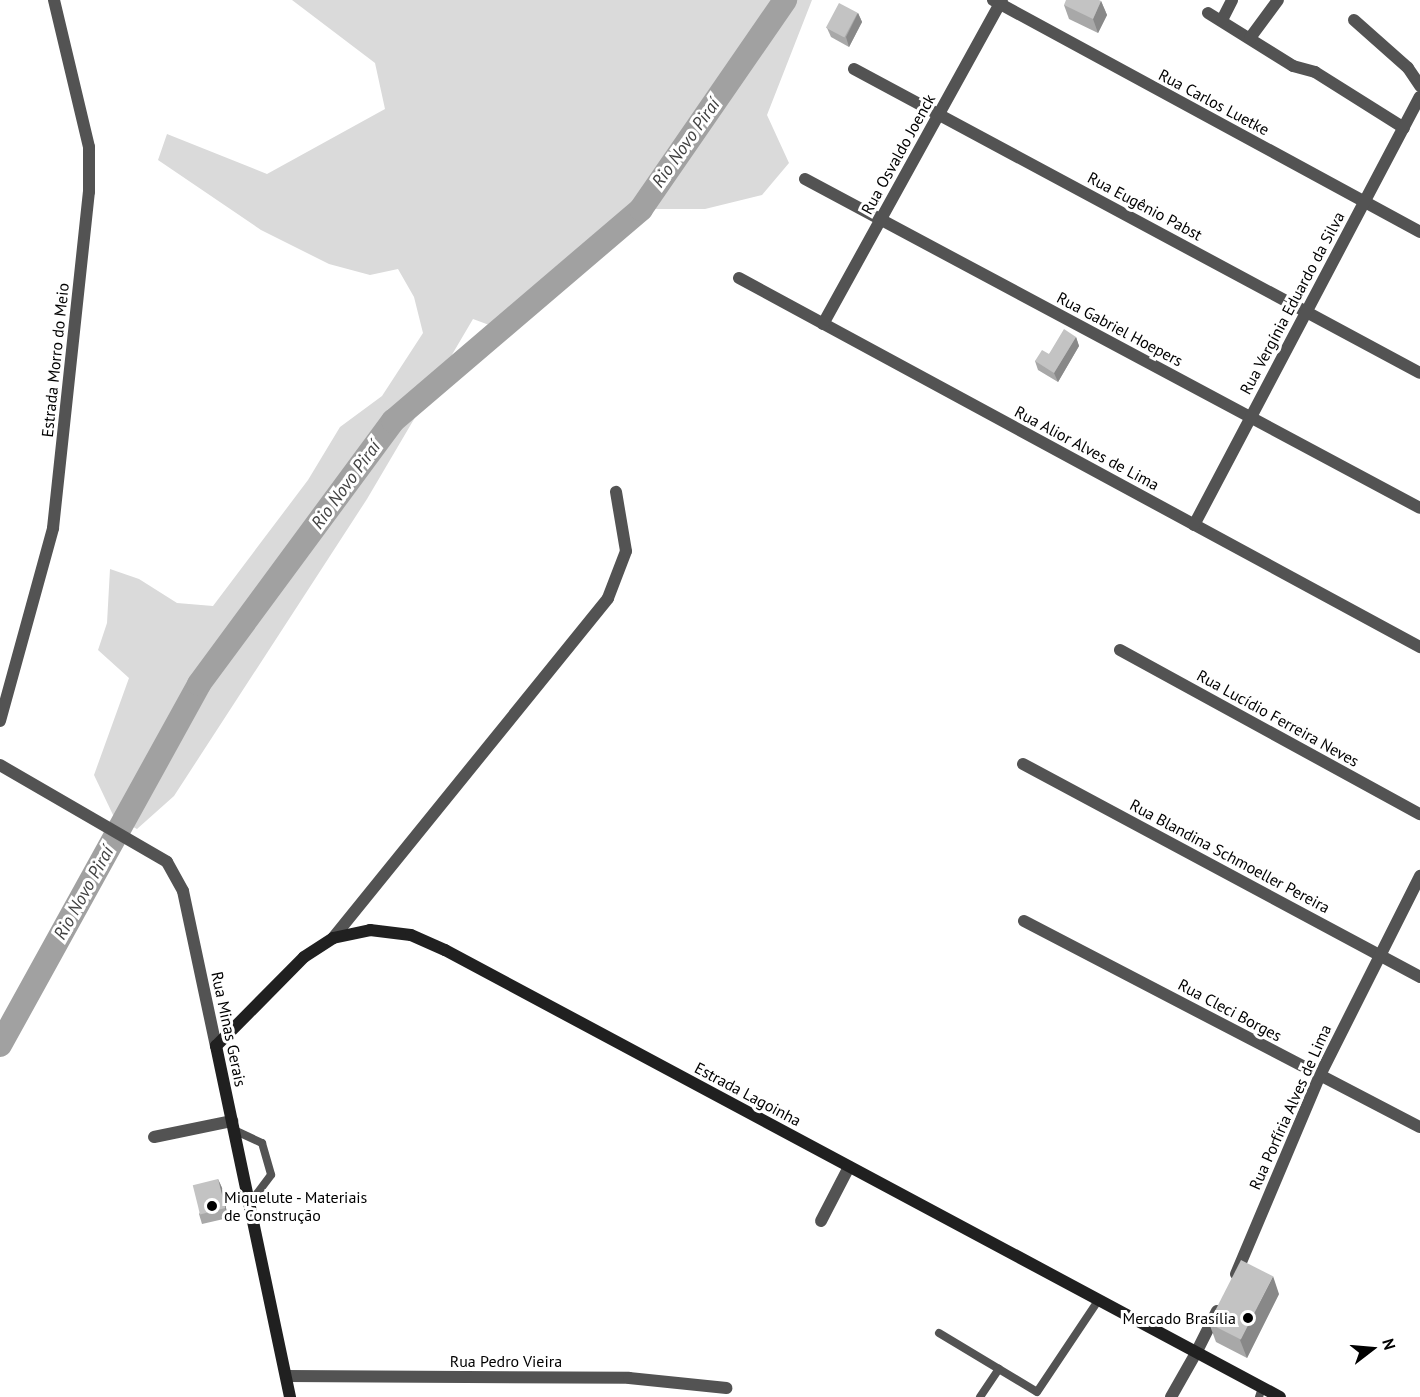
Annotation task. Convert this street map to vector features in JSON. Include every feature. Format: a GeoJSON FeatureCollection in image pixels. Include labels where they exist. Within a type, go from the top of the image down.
{"type":"FeatureCollection","features":[{"type":"Feature","properties":{"kind":"main road","name":"Estrada Lagoinha"},"geometry":{"type":"LineString","coordinates":[[216,1046],[270,988],[304,957],[333,938],[370,930],[392,931],[427,941],[1196,1353],[1260,1392],[1280,1397]]}},
{"type":"Feature","properties":{"kind":"main road","name":"Rua Minas Gerais"},"geometry":{"type":"LineString","coordinates":[[216,1046],[290,1397]]}},
{"type":"Feature","properties":{"kind":"street","name":"Estrada Morro do Meio"},"geometry":{"type":"LineString","coordinates":[[0,721],[53,528],[89,192],[89,147],[54,0]]}},
{"type":"Feature","properties":{"kind":"street"},"geometry":{"type":"LineString","coordinates":[[1222,20],[1232,0]]}},
{"type":"Feature","properties":{"kind":"street"},"geometry":{"type":"LineString","coordinates":[[1250,38],[1278,0]]}},
{"type":"Feature","properties":{"kind":"street","name":"Rua Osvaldo Joenck"},"geometry":{"type":"LineString","coordinates":[[823,324],[939,114],[998,1]]}},
{"type":"Feature","properties":{"kind":"street","name":"Rua Carlos Luetke"},"geometry":{"type":"LineString","coordinates":[[998,1],[1420,232]]}},
{"type":"Feature","properties":{"kind":"street"},"geometry":{"type":"LineString","coordinates":[[1208,13],[1293,66],[1315,72],[1404,128]]}},
{"type":"Feature","properties":{"kind":"street"},"geometry":{"type":"LineString","coordinates":[[1354,20],[1408,68],[1420,86]]}},
{"type":"Feature","properties":{"kind":"street","name":"Rua Eugênio Pabst"},"geometry":{"type":"LineString","coordinates":[[854,69],[1420,373]]}},
{"type":"Feature","properties":{"kind":"street","name":"Rua Vergínia Eduardo da Silva"},"geometry":{"type":"LineString","coordinates":[[1194,525],[1420,97]]}},
{"type":"Feature","properties":{"kind":"street","name":"Rua Gabriel Hoepers"},"geometry":{"type":"LineString","coordinates":[[805,179],[1420,508]]}},
{"type":"Feature","properties":{"kind":"street","name":"Rua Alior Alves de Lima"},"geometry":{"type":"LineString","coordinates":[[739,278],[1420,647]]}},
{"type":"Feature","properties":{"kind":"street"},"geometry":{"type":"LineString","coordinates":[[333,938],[608,598],[626,551],[616,492]]}},
{"type":"Feature","properties":{"kind":"street","name":"Rua Lucídio Ferreira Neves"},"geometry":{"type":"LineString","coordinates":[[1120,650],[1420,814]]}},
{"type":"Feature","properties":{"kind":"street","name":"Rua Blandina Schmoeller Pereira"},"geometry":{"type":"LineString","coordinates":[[1023,764],[1420,976]]}},
{"type":"Feature","properties":{"kind":"street","name":"Rua Minas Gerais"},"geometry":{"type":"LineString","coordinates":[[0,765],[157,853],[177,874],[216,1046]]}},
{"type":"Feature","properties":{"kind":"street","name":"Rua Porfíria Alves de Lima"},"geometry":{"type":"LineString","coordinates":[[1230,1286],[1320,1075],[1420,876]]}},
{"type":"Feature","properties":{"kind":"street","name":"Rua Cleci Borges"},"geometry":{"type":"LineString","coordinates":[[1024,921],[1420,1127]]}},
{"type":"Feature","properties":{"kind":"street"},"geometry":{"type":"LineString","coordinates":[[154,1137],[233,1126]]}},
{"type":"Feature","properties":{"kind":"street"},"geometry":{"type":"LineString","coordinates":[[821,1221],[849,1167]]}},
{"type":"Feature","properties":{"kind":"street"},"geometry":{"type":"LineString","coordinates":[[1171,1397],[1222,1302]]}},
{"type":"Feature","properties":{"kind":"street","name":"Rua Pedro Vieira"},"geometry":{"type":"LineString","coordinates":[[286,1377],[629,1378],[726,1388]]}},
{"type":"Feature","properties":{"kind":"lane"},"geometry":{"type":"LineString","coordinates":[[233,1126],[261,1143],[271,1175],[249,1204]]}},
{"type":"Feature","properties":{"kind":"lane"},"geometry":{"type":"LineString","coordinates":[[939,1333],[1037,1392],[1098,1301]]}},
{"type":"Feature","properties":{"kind":"lane"},"geometry":{"type":"LineString","coordinates":[[980,1397],[999,1369]]}},
{"type":"Feature","properties":{"kind":"shaded area"},"geometry":{"type":"Polygon","coordinates":[[[292,0],[812,0],[767,115],[789,163],[762,195],[705,209],[641,209],[500,329],[473,319],[367,499],[174,796],[137,829],[114,817],[94,775],[129,678],[98,650],[107,623],[110,569],[139,579],[177,603],[213,606],[308,480],[340,427],[382,396],[423,333],[414,297],[398,269],[370,275],[329,264],[261,230],[158,160],[167,134],[267,174],[385,109],[375,63],[292,0]]]}},
{"type":"Feature","properties":{"kind":"building"},"geometry":{"type":"Polygon","coordinates":[[[1066,0],[1101,1],[1093,19],[1064,5],[1066,0]]]}},
{"type":"Feature","properties":{"kind":"building"},"geometry":{"type":"Polygon","coordinates":[[[839,3],[858,13],[844,38],[826,28],[839,3]]]}},
{"type":"Feature","properties":{"kind":"building"},"geometry":{"type":"Polygon","coordinates":[[[1064,329],[1076,337],[1054,373],[1035,361],[1042,350],[1049,354],[1064,329]]]}},
{"type":"Feature","properties":{"kind":"building","name":"Miquelute - Materiais de Construção"},"geometry":{"type":"Polygon","coordinates":[[[218,1179],[225,1208],[200,1214],[193,1185],[218,1179]]]}},
{"type":"Feature","properties":{"kind":"building"},"geometry":{"type":"Polygon","coordinates":[[[1241,1260],[1273,1276],[1241,1340],[1209,1323],[1241,1260]]]}},
{"type":"Feature","properties":{"kind":"waterway","name":"Rio Novo Piraí"},"geometry":{"type":"LineString","coordinates":[[0,1045],[199,684],[393,421],[641,209],[785,0]]}},
{"type":"Feature","properties":{"kind":"place","name":"Miquelute - Materiais de Construção"},"geometry":{"type":"Point","coordinates":[212,1206]}},
{"type":"Feature","properties":{"kind":"place","name":"Mercado Brasília"},"geometry":{"type":"Point","coordinates":[1248,1318]}}]}
